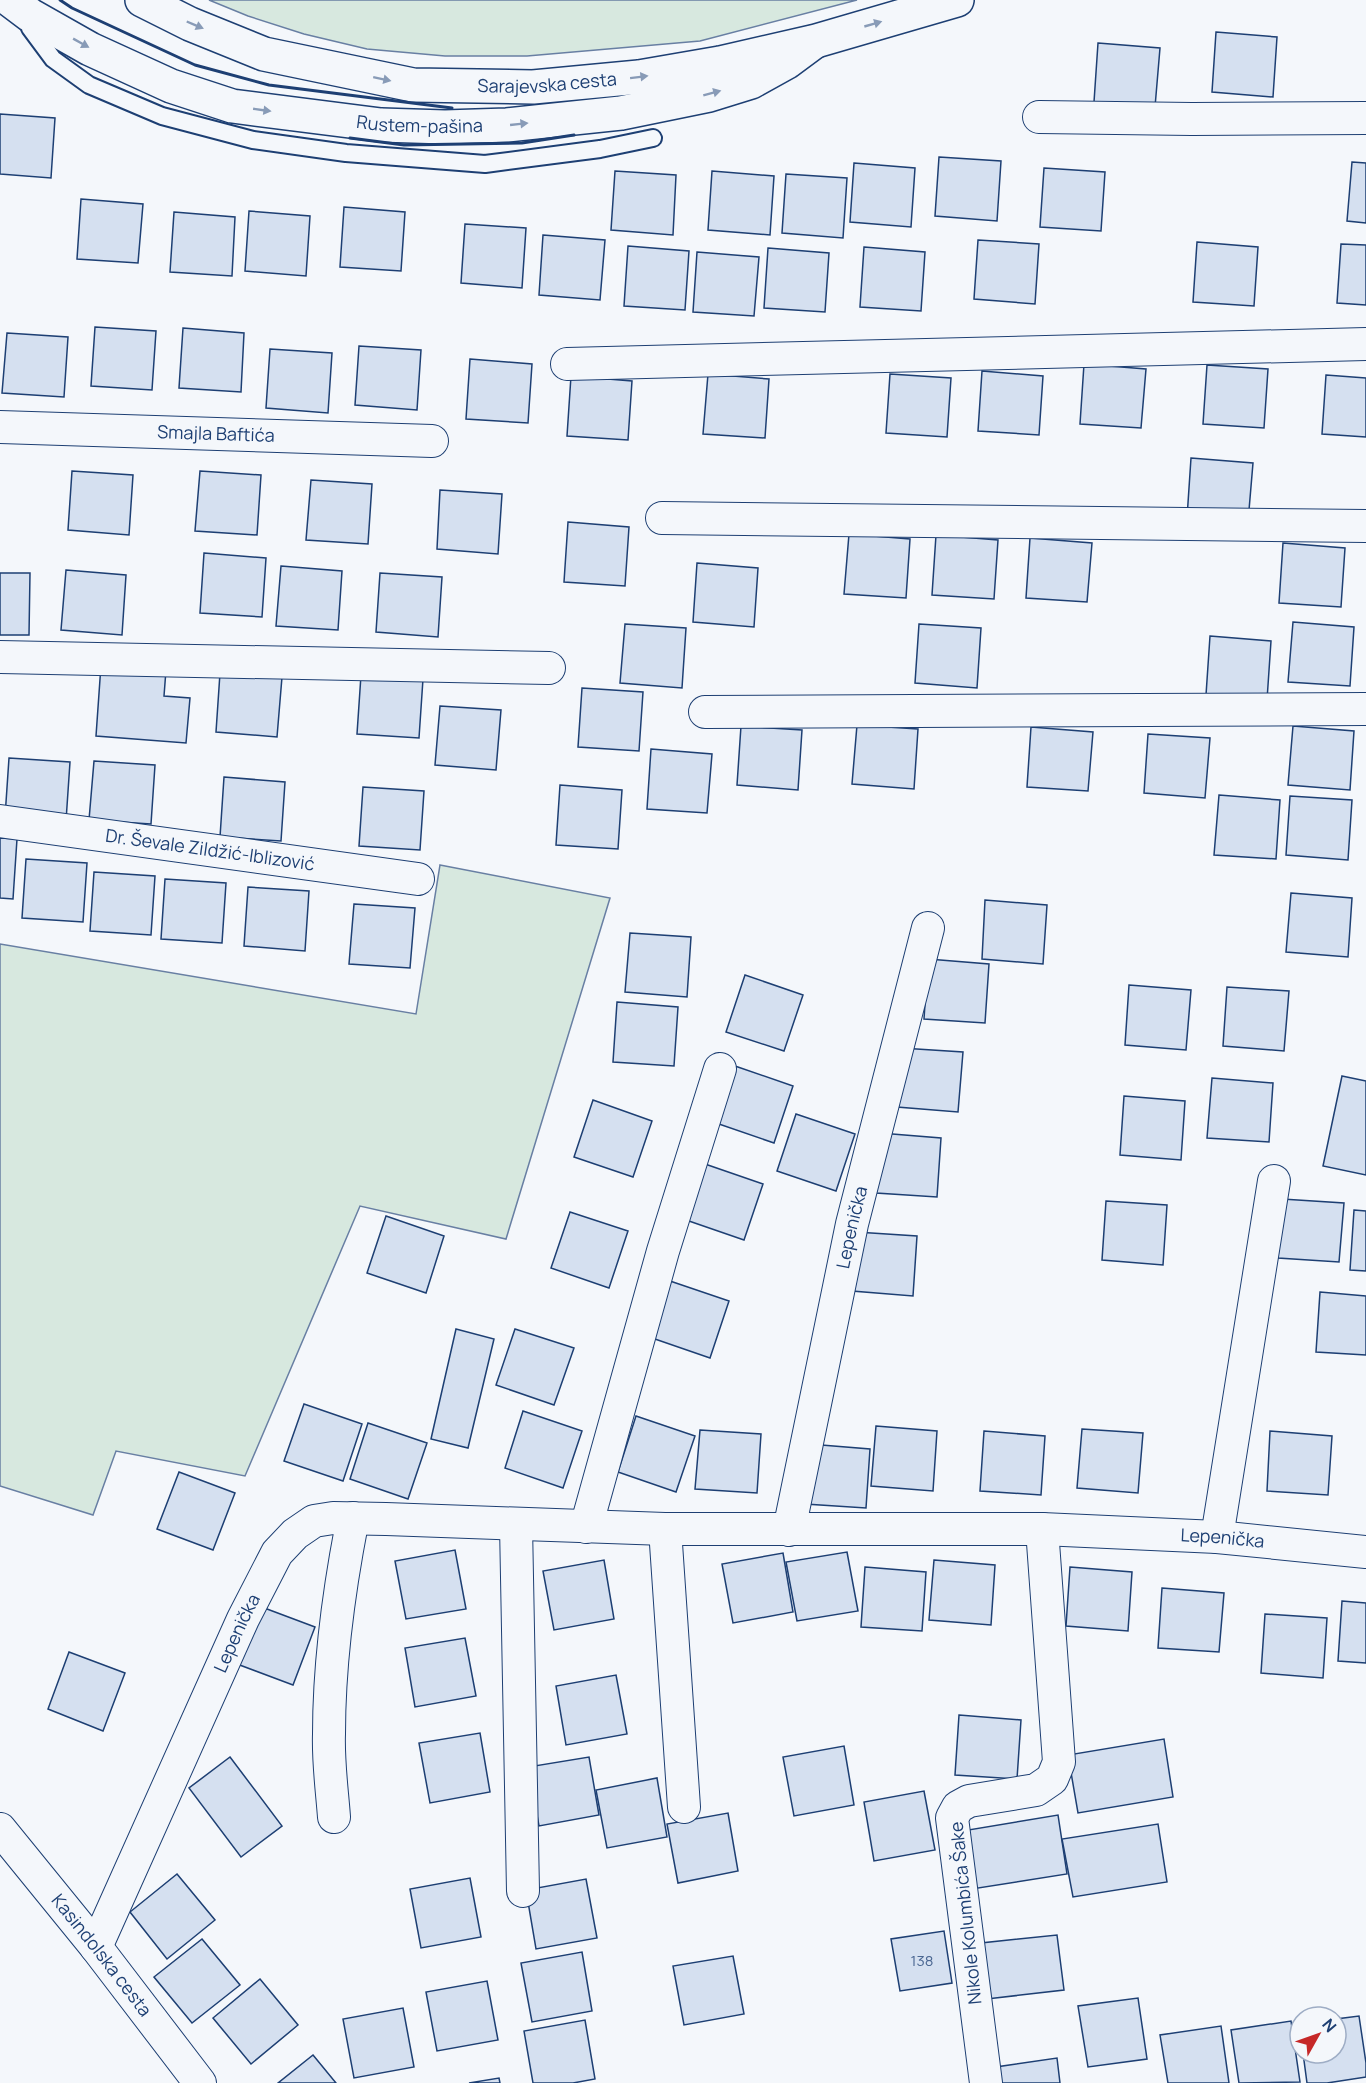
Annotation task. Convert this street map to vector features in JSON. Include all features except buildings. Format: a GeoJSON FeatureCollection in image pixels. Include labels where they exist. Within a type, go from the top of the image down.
{"type":"FeatureCollection","features":[{"type":"Feature","properties":{"kind":"main road","name":"Sarajevska cesta"},"geometry":{"type":"LineString","coordinates":[[142,0],[190,24],[264,54],[413,86],[533,87],[639,77],[720,63],[816,41],[957,0]]}},
{"type":"Feature","properties":{"kind":"main road","name":"Rustem-pašina"},"geometry":{"type":"LineString","coordinates":[[20,7],[90,49],[171,86],[232,106],[311,118],[392,126],[507,125],[621,113],[709,95],[751,82],[787,62],[816,41]]}},
{"type":"Feature","properties":{"kind":"street"},"geometry":{"type":"LineString","coordinates":[[1039,117],[1366,118]]}},
{"type":"Feature","properties":{"kind":"street"},"geometry":{"type":"LineString","coordinates":[[567,364],[1366,344]]}},
{"type":"Feature","properties":{"kind":"street","name":"Smajla Baftića"},"geometry":{"type":"LineString","coordinates":[[0,427],[432,441]]}},
{"type":"Feature","properties":{"kind":"street"},"geometry":{"type":"LineString","coordinates":[[662,518],[1366,526]]}},
{"type":"Feature","properties":{"kind":"street"},"geometry":{"type":"LineString","coordinates":[[0,657],[549,668]]}},
{"type":"Feature","properties":{"kind":"street"},"geometry":{"type":"LineString","coordinates":[[705,712],[1366,709]]}},
{"type":"Feature","properties":{"kind":"street","name":"Dr. Ševale Zildžić-Iblizović"},"geometry":{"type":"LineString","coordinates":[[0,821],[418,879]]}},
{"type":"Feature","properties":{"kind":"street","name":"Lepenička"},"geometry":{"type":"LineString","coordinates":[[789,1530],[852,1224],[928,928]]}},
{"type":"Feature","properties":{"kind":"street"},"geometry":{"type":"LineString","coordinates":[[586,1527],[663,1251],[720,1068]]}},
{"type":"Feature","properties":{"kind":"street"},"geometry":{"type":"LineString","coordinates":[[1217,1537],[1274,1181]]}},
{"type":"Feature","properties":{"kind":"street"},"geometry":{"type":"LineString","coordinates":[[334,1817],[328,1735],[342,1573],[353,1518]]}},
{"type":"Feature","properties":{"kind":"street","name":"Lepenička"},"geometry":{"type":"LineString","coordinates":[[96,1947],[243,1619],[277,1554],[295,1533],[314,1521],[353,1518],[665,1529],[1042,1529],[1217,1537],[1366,1552]]}},
{"type":"Feature","properties":{"kind":"street"},"geometry":{"type":"LineString","coordinates":[[516,1525],[523,1891]]}},
{"type":"Feature","properties":{"kind":"street"},"geometry":{"type":"LineString","coordinates":[[665,1529],[684,1806]]}},
{"type":"Feature","properties":{"kind":"street","name":"Nikole Kolumbića Šake"},"geometry":{"type":"LineString","coordinates":[[986,2083],[952,1818],[958,1807],[969,1801],[1036,1790],[1052,1779],[1059,1762],[1042,1529]]}},
{"type":"Feature","properties":{"kind":"street","name":"Kasindolska cesta"},"geometry":{"type":"LineString","coordinates":[[0,1829],[96,1947],[200,2083]]}},
{"type":"Feature","properties":{"kind":"lane","name":"Rustem-pašina"},"geometry":{"type":"LineString","coordinates":[[20,7],[30,28],[52,59],[88,85],[162,116],[253,140],[346,153],[485,164],[653,138]]}},
{"type":"Feature","properties":{"kind":"shaded area"},"geometry":{"type":"Polygon","coordinates":[[[209,0],[857,0],[700,41],[527,56],[445,56],[367,49],[304,34],[248,16],[209,0]]]}},
{"type":"Feature","properties":{"kind":"shaded area"},"geometry":{"type":"Polygon","coordinates":[[[440,865],[610,898],[506,1239],[360,1206],[245,1476],[116,1451],[93,1515],[0,1486],[0,944],[416,1014],[440,865]]]}},
{"type":"Feature","properties":{"kind":"wall"},"geometry":{"type":"LineString","coordinates":[[60,0],[72,8],[195,65],[269,85],[452,108]]}},
{"type":"Feature","properties":{"kind":"wall"},"geometry":{"type":"LineString","coordinates":[[350,138],[404,145],[522,143],[574,135]]}}]}
